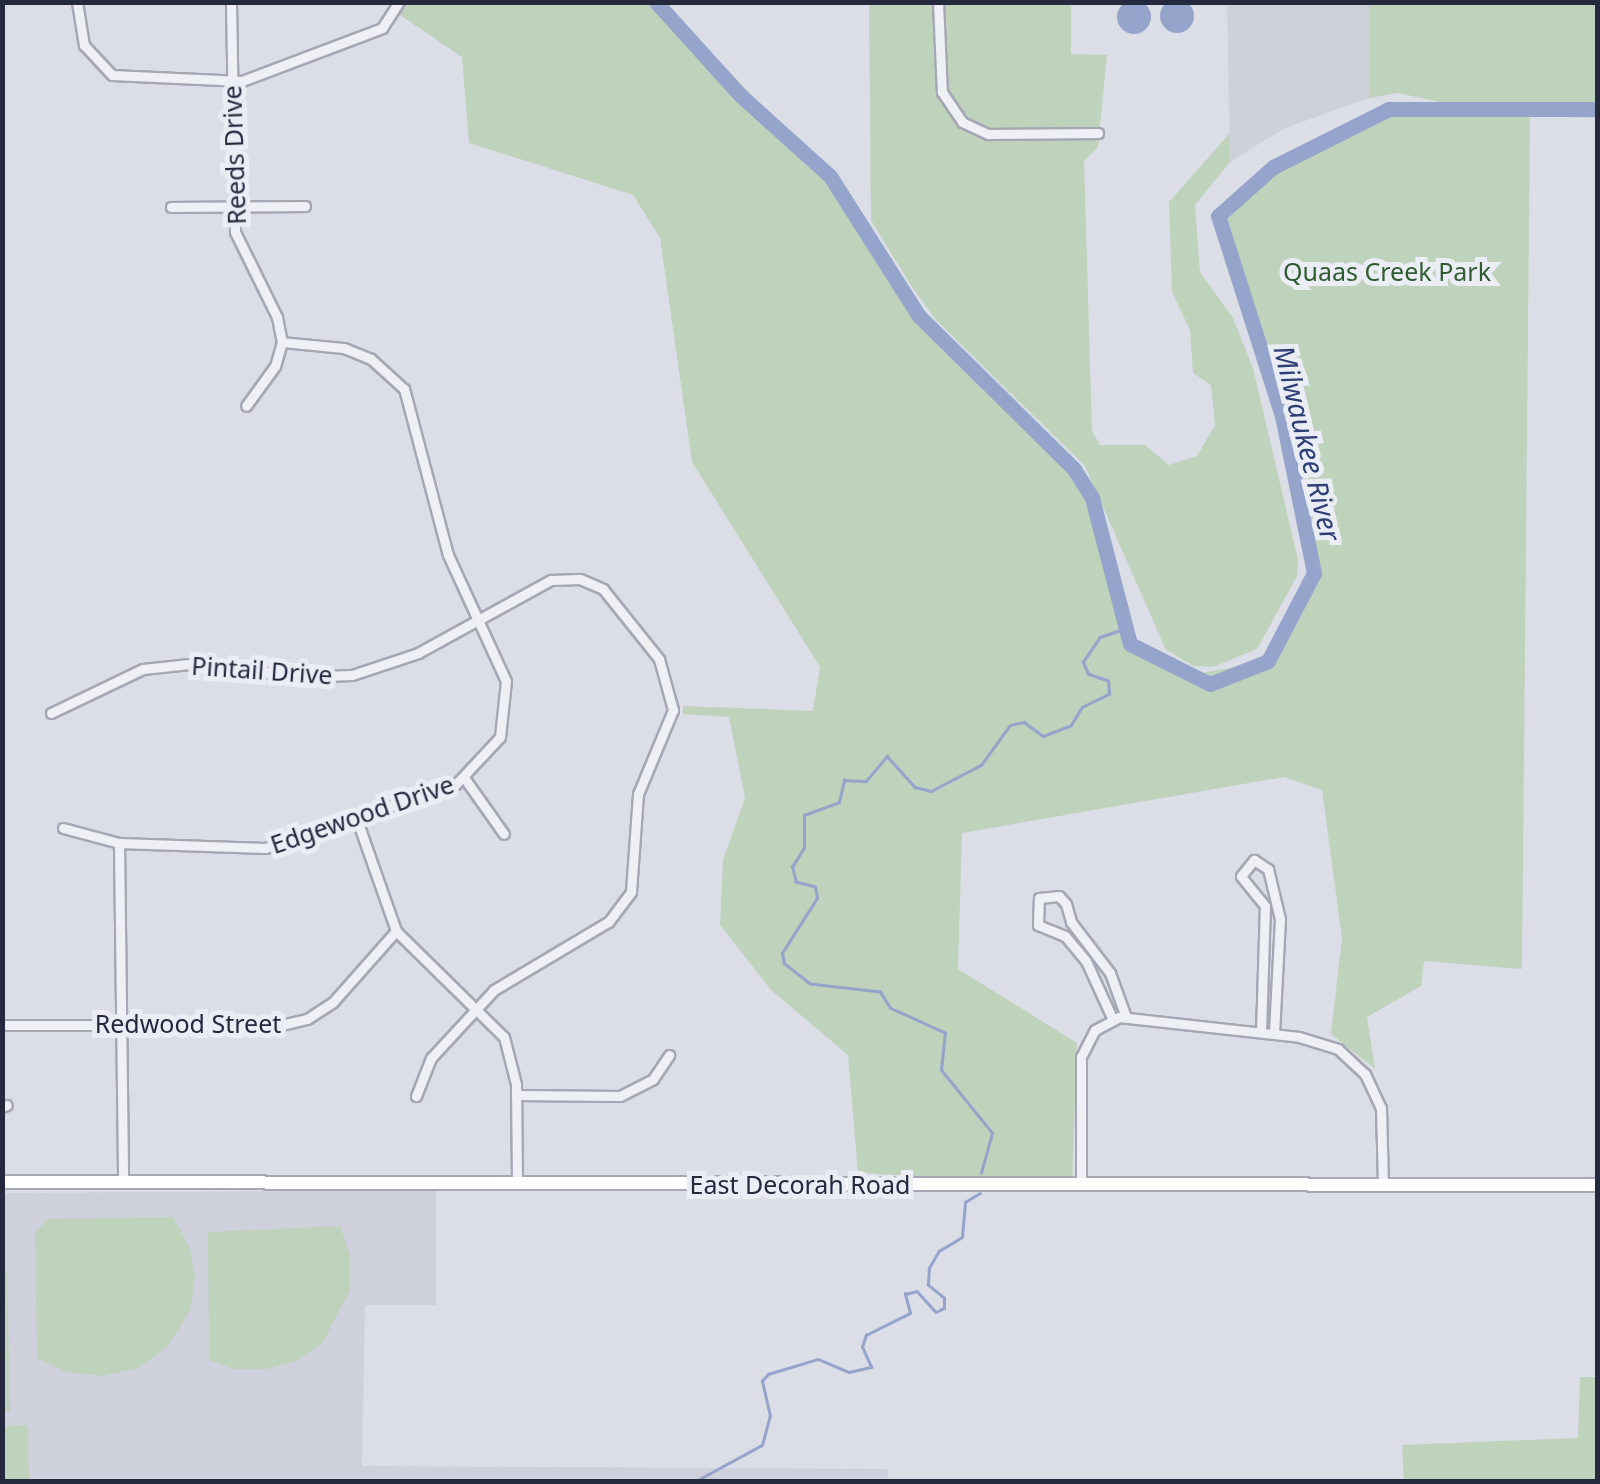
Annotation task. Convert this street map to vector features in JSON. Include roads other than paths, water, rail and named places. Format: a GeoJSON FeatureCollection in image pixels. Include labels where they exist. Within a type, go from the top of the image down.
{"type":"FeatureCollection","features":[{"type":"Feature","properties":{"kind":"street"},"geometry":{"type":"LineString","coordinates":[[77,2],[84,46],[102,70],[131,78],[232,81],[264,78],[382,28],[399,2]]}},
{"type":"Feature","properties":{"kind":"street","name":"Reeds Drive"},"geometry":{"type":"LineString","coordinates":[[231,2],[232,207],[241,250],[277,316],[282,342]]}},
{"type":"Feature","properties":{"kind":"street"},"geometry":{"type":"LineString","coordinates":[[938,2],[942,92],[962,122],[988,134],[1098,133]]}},
{"type":"Feature","properties":{"kind":"street"},"geometry":{"type":"LineString","coordinates":[[171,207],[305,206]]}},
{"type":"Feature","properties":{"kind":"street"},"geometry":{"type":"LineString","coordinates":[[246,406],[276,366],[282,342]]}},
{"type":"Feature","properties":{"kind":"street","name":"Edgewood Drive"},"geometry":{"type":"LineString","coordinates":[[63,828],[120,843],[233,852],[357,820],[466,779],[500,737],[507,704],[506,682],[448,555],[404,390],[371,360],[344,348],[282,342]]}},
{"type":"Feature","properties":{"kind":"street","name":"Pintail Drive"},"geometry":{"type":"LineString","coordinates":[[51,713],[142,669],[199,662],[296,677],[352,675],[418,653],[552,580],[580,579],[603,589],[659,659],[670,686],[666,735],[638,794],[631,892],[608,922],[518,972],[476,1008]]}},
{"type":"Feature","properties":{"kind":"street"},"geometry":{"type":"LineString","coordinates":[[466,779],[504,834]]}},
{"type":"Feature","properties":{"kind":"street"},"geometry":{"type":"LineString","coordinates":[[357,820],[396,931],[504,1037],[516,1095],[517,1183]]}},
{"type":"Feature","properties":{"kind":"street"},"geometry":{"type":"LineString","coordinates":[[120,843],[123,1182]]}},
{"type":"Feature","properties":{"kind":"street"},"geometry":{"type":"LineString","coordinates":[[1261,1032],[1265,906],[1240,876],[1254,860],[1268,869],[1280,918],[1274,1034]]}},
{"type":"Feature","properties":{"kind":"street"},"geometry":{"type":"LineString","coordinates":[[1112,1020],[1086,961],[1065,936],[1038,925],[1039,898],[1059,896],[1066,904],[1071,922],[1110,972],[1126,1017]]}},
{"type":"Feature","properties":{"kind":"street","name":"Redwood Street"},"geometry":{"type":"LineString","coordinates":[[2,1025],[307,1019],[333,1002],[396,931]]}},
{"type":"Feature","properties":{"kind":"street"},"geometry":{"type":"LineString","coordinates":[[416,1096],[431,1058],[476,1008]]}},
{"type":"Feature","properties":{"kind":"street"},"geometry":{"type":"LineString","coordinates":[[1081,1184],[1081,1057],[1095,1030],[1126,1017],[1274,1034],[1338,1050],[1366,1074],[1382,1108],[1383,1182]]}},
{"type":"Feature","properties":{"kind":"street"},"geometry":{"type":"LineString","coordinates":[[516,1095],[620,1096],[653,1080],[670,1055]]}},
{"type":"Feature","properties":{"kind":"street","name":"East Decorah Road"},"geometry":{"type":"LineString","coordinates":[[2,1182],[1598,1185]]}},
{"type":"Feature","properties":{"kind":"water"},"geometry":{"type":"Polygon","coordinates":[[[1177,-1],[1189,4],[1194,16],[1189,28],[1177,33],[1165,28],[1160,16],[1165,4],[1177,-1]]]}},
{"type":"Feature","properties":{"kind":"water"},"geometry":{"type":"Polygon","coordinates":[[[1134,0],[1146,5],[1151,17],[1146,29],[1134,34],[1122,29],[1117,17],[1122,5],[1134,0]]]}},
{"type":"Feature","properties":{"kind":"waterway","name":"Milwaukee River"},"geometry":{"type":"LineString","coordinates":[[656,2],[740,95],[830,176],[919,316],[1074,469],[1092,498],[1130,644],[1210,684],[1268,661],[1314,573],[1282,416],[1218,216],[1273,167],[1389,109],[1598,109]]}},
{"type":"Feature","properties":{"kind":"waterway"},"geometry":{"type":"LineString","coordinates":[[981,1173],[992,1133],[941,1070],[945,1033],[890,1008],[880,992],[810,984],[784,964],[782,953],[817,898],[815,887],[796,882],[792,867],[804,848],[804,815],[839,802],[844,780],[866,781],[887,756],[915,787],[931,791],[981,765],[1010,725],[1024,722],[1043,736],[1071,725],[1082,707],[1109,694],[1108,681],[1088,674],[1083,662],[1100,637],[1126,628]]}},
{"type":"Feature","properties":{"kind":"waterway"},"geometry":{"type":"LineString","coordinates":[[694,1482],[762,1445],[770,1416],[762,1381],[768,1374],[818,1359],[849,1372],[871,1367],[862,1347],[866,1335],[910,1313],[905,1294],[917,1291],[936,1312],[944,1308],[944,1298],[928,1285],[929,1268],[939,1251],[962,1237],[965,1202],[980,1193]]}},
{"type":"Feature","properties":{"kind":"park label","name":"Quaas Creek Park"},"geometry":{"type":"Point","coordinates":[1387,271]}}]}
